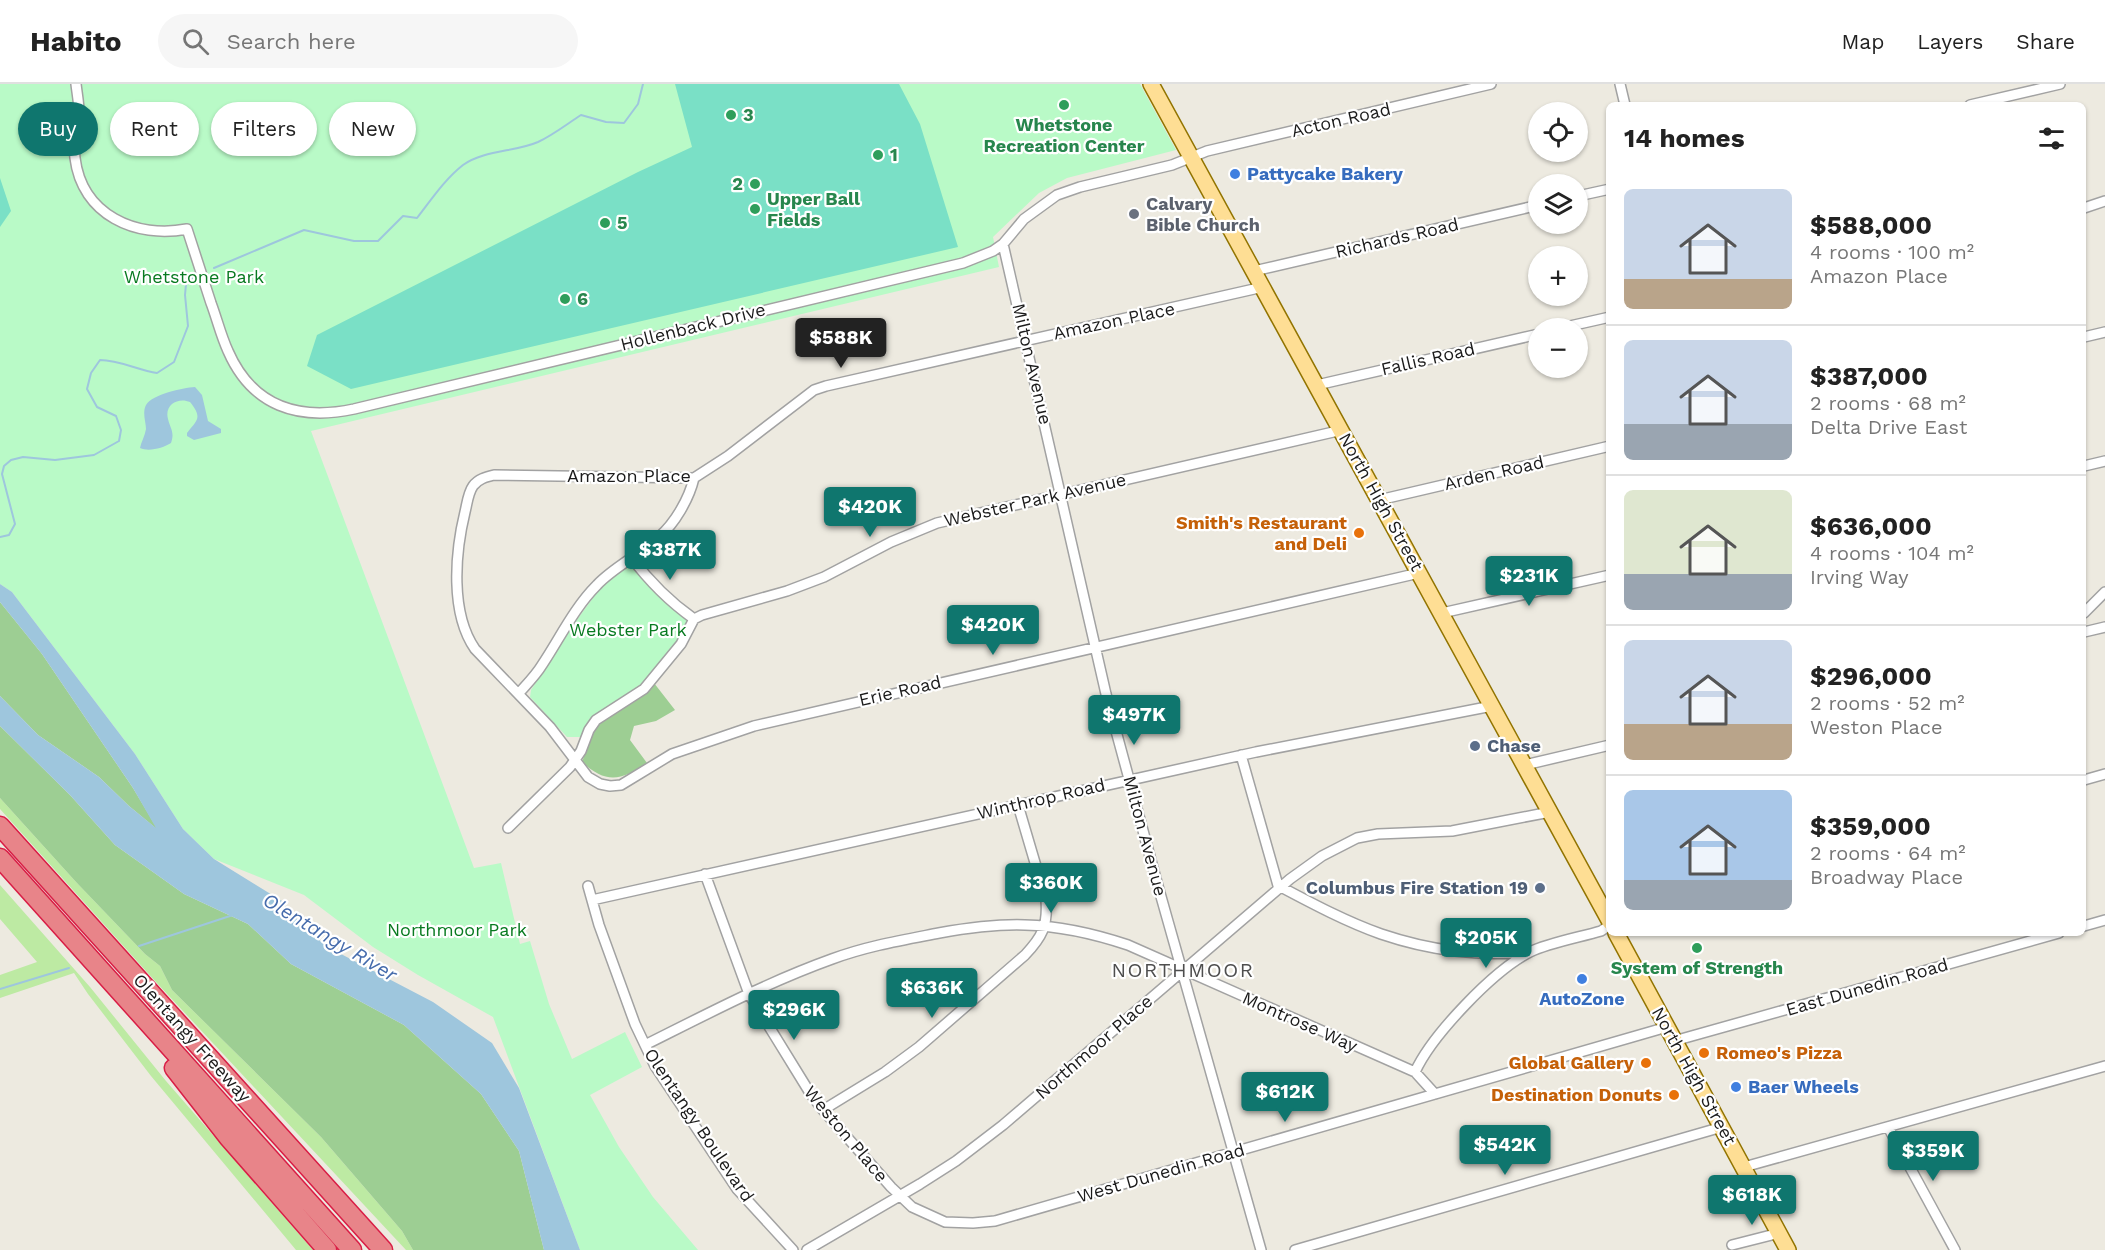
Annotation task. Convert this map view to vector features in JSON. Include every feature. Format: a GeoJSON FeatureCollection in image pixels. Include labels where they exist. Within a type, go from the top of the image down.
{"type":"FeatureCollection","features":[{"type":"Feature","properties":{"kind":"highway","name":"Olentangy Freeway"},"geometry":{"type":"LineString","coordinates":[[0,826],[384,1250]]}},
{"type":"Feature","properties":{"kind":"highway","name":"Olentangy Freeway"},"geometry":{"type":"LineString","coordinates":[[0,858],[352,1250]]}},
{"type":"Feature","properties":{"kind":"highway"},"geometry":{"type":"LineString","coordinates":[[82,948],[228,1137],[327,1250]]}},
{"type":"Feature","properties":{"kind":"main road","name":"North High Street"},"geometry":{"type":"LineString","coordinates":[[1151,84],[1606,916]]}},
{"type":"Feature","properties":{"kind":"main road","name":"North High Street"},"geometry":{"type":"LineString","coordinates":[[1618,936],[1788,1250]]}},
{"type":"Feature","properties":{"kind":"street","name":"Hollenback Drive"},"geometry":{"type":"LineString","coordinates":[[75,84],[79,110],[75,157],[83,184],[91,197],[111,217],[138,229],[162,232],[187,229],[229,354],[259,394],[271,402],[297,412],[311,414],[336,413],[963,263],[993,251],[1003,244],[1024,219],[1057,195],[1080,187],[1172,165],[1191,156]]}},
{"type":"Feature","properties":{"kind":"street","name":"Acton Road"},"geometry":{"type":"LineString","coordinates":[[1191,156],[1491,84]]}},
{"type":"Feature","properties":{"kind":"street"},"geometry":{"type":"LineString","coordinates":[[1620,84],[1623,102]]}},
{"type":"Feature","properties":{"kind":"street"},"geometry":{"type":"LineString","coordinates":[[1983,102],[2060,84]]}},
{"type":"Feature","properties":{"kind":"street"},"geometry":{"type":"LineString","coordinates":[[1588,194],[1606,190]]}},
{"type":"Feature","properties":{"kind":"street"},"geometry":{"type":"LineString","coordinates":[[2086,207],[2105,201]]}},
{"type":"Feature","properties":{"kind":"street","name":"Richards Road"},"geometry":{"type":"LineString","coordinates":[[1254,271],[1528,208]]}},
{"type":"Feature","properties":{"kind":"street","name":"Milton Avenue"},"geometry":{"type":"LineString","coordinates":[[1003,244],[1129,779],[1261,1250]]}},
{"type":"Feature","properties":{"kind":"street","name":"Amazon Place"},"geometry":{"type":"LineString","coordinates":[[519,693],[475,649],[469,640],[456,584],[458,541],[468,496],[473,485],[482,478],[494,475],[694,478],[728,456],[814,390],[1263,287]]}},
{"type":"Feature","properties":{"kind":"street"},"geometry":{"type":"LineString","coordinates":[[1588,322],[1606,318]]}},
{"type":"Feature","properties":{"kind":"street"},"geometry":{"type":"LineString","coordinates":[[2086,337],[2105,332]]}},
{"type":"Feature","properties":{"kind":"street","name":"Fallis Road"},"geometry":{"type":"LineString","coordinates":[[1317,385],[1528,337]]}},
{"type":"Feature","properties":{"kind":"street","name":"Webster Park Avenue"},"geometry":{"type":"LineString","coordinates":[[694,619],[723,608],[787,591],[824,577],[891,542],[937,523],[1341,430]]}},
{"type":"Feature","properties":{"kind":"street","name":"Arden Road"},"geometry":{"type":"LineString","coordinates":[[1379,500],[1606,448]]}},
{"type":"Feature","properties":{"kind":"street"},"geometry":{"type":"LineString","coordinates":[[2086,466],[2105,461]]}},
{"type":"Feature","properties":{"kind":"street"},"geometry":{"type":"LineString","coordinates":[[576,760],[519,693],[541,667],[568,621],[597,585],[659,538],[670,525],[691,491],[694,478]]}},
{"type":"Feature","properties":{"kind":"street"},"geometry":{"type":"LineString","coordinates":[[508,828],[576,760],[596,720],[644,689],[681,644],[694,619],[670,600],[643,573],[631,557]]}},
{"type":"Feature","properties":{"kind":"street","name":"Erie Road"},"geometry":{"type":"LineString","coordinates":[[576,760],[588,777],[600,784],[621,785],[672,754],[754,726],[1419,573]]}},
{"type":"Feature","properties":{"kind":"street"},"geometry":{"type":"LineString","coordinates":[[1442,613],[1606,576]]}},
{"type":"Feature","properties":{"kind":"street"},"geometry":{"type":"LineString","coordinates":[[2086,611],[2105,592]]}},
{"type":"Feature","properties":{"kind":"street"},"geometry":{"type":"LineString","coordinates":[[2086,632],[2105,627]]}},
{"type":"Feature","properties":{"kind":"street","name":"Winthrop Road"},"geometry":{"type":"LineString","coordinates":[[592,900],[1129,779],[1492,706]]}},
{"type":"Feature","properties":{"kind":"street"},"geometry":{"type":"LineString","coordinates":[[563,742],[584,741]]}},
{"type":"Feature","properties":{"kind":"street"},"geometry":{"type":"LineString","coordinates":[[1525,765],[1606,746]]}},
{"type":"Feature","properties":{"kind":"street"},"geometry":{"type":"LineString","coordinates":[[1241,755],[1280,888],[1319,907],[1381,934],[1456,951],[1506,954],[1531,951],[1601,931],[1606,927]]}},
{"type":"Feature","properties":{"kind":"street"},"geometry":{"type":"LineString","coordinates":[[2086,779],[2105,774]]}},
{"type":"Feature","properties":{"kind":"street"},"geometry":{"type":"LineString","coordinates":[[823,1110],[885,1072],[948,1023],[1037,942],[1045,927],[1046,900],[1018,804]]}},
{"type":"Feature","properties":{"kind":"street","name":"Northmoor Place"},"geometry":{"type":"LineString","coordinates":[[807,1250],[956,1161],[1003,1125],[1182,970],[1322,856],[1357,838],[1378,834],[1452,831],[1550,812]]}},
{"type":"Feature","properties":{"kind":"street","name":"Weston Place"},"geometry":{"type":"LineString","coordinates":[[705,874],[749,994],[810,1093],[900,1196]]}},
{"type":"Feature","properties":{"kind":"street","name":"Olentangy Boulevard"},"geometry":{"type":"LineString","coordinates":[[588,886],[635,1024],[656,1066],[737,1189],[793,1250]]}},
{"type":"Feature","properties":{"kind":"street"},"geometry":{"type":"LineString","coordinates":[[2086,925],[2105,920]]}},
{"type":"Feature","properties":{"kind":"street","name":"Montrose Way"},"geometry":{"type":"LineString","coordinates":[[645,1045],[749,994],[834,958],[885,944],[967,928],[1007,925],[1045,927],[1103,937],[1128,945],[1415,1072],[1435,1094]]}},
{"type":"Feature","properties":{"kind":"street","name":"East Dunedin Road"},"geometry":{"type":"LineString","coordinates":[[1671,1034],[2047,936]]}},
{"type":"Feature","properties":{"kind":"street"},"geometry":{"type":"LineString","coordinates":[[1415,1072],[1432,1042],[1464,1007],[1509,967],[1531,951]]}},
{"type":"Feature","properties":{"kind":"street","name":"West Dunedin Road"},"geometry":{"type":"LineString","coordinates":[[900,1196],[912,1207],[945,1222],[995,1221],[1435,1094],[1671,1034]]}},
{"type":"Feature","properties":{"kind":"street"},"geometry":{"type":"LineString","coordinates":[[1744,1167],[2105,1066]]}},
{"type":"Feature","properties":{"kind":"street"},"geometry":{"type":"LineString","coordinates":[[1295,1250],[1722,1127]]}},
{"type":"Feature","properties":{"kind":"street"},"geometry":{"type":"LineString","coordinates":[[1888,1127],[1954,1250]]}},
{"type":"Feature","properties":{"kind":"street"},"geometry":{"type":"LineString","coordinates":[[1732,1245],[1779,1233]]}},
{"type":"Feature","properties":{"kind":"green space","name":"Whetstone Park"},"geometry":{"type":"Polygon","coordinates":[[[0,84],[1140,84],[1176,150],[1067,178],[1039,193],[993,237],[999,267],[311,431],[474,868],[501,863],[520,944],[530,941],[549,1004],[572,1059],[625,1032],[642,1067],[590,1095],[619,1147],[653,1197],[698,1250],[580,1250],[493,1017],[373,947],[304,895],[214,859],[183,829],[135,754],[12,592],[0,584],[0,84]]]}},
{"type":"Feature","properties":{"kind":"green space","name":"Upper Ball Fields"},"geometry":{"type":"Polygon","coordinates":[[[675,84],[899,84],[920,124],[958,247],[351,389],[307,366],[317,335],[638,172],[692,147],[675,84]]]}},
{"type":"Feature","properties":{"kind":"green space"},"geometry":{"type":"Polygon","coordinates":[[[0,178],[11,211],[0,227],[0,178]]]}},
{"type":"Feature","properties":{"kind":"green space","name":"Webster Park"},"geometry":{"type":"Polygon","coordinates":[[[629,563],[689,621],[684,634],[646,681],[582,737],[567,737],[530,697],[531,690],[573,625],[604,583],[629,563]]]}},
{"type":"Feature","properties":{"kind":"green space"},"geometry":{"type":"Polygon","coordinates":[[[0,602],[42,654],[133,788],[158,830],[99,777],[38,735],[0,696],[0,602]]]}},
{"type":"Feature","properties":{"kind":"green space"},"geometry":{"type":"Polygon","coordinates":[[[654,683],[675,710],[656,721],[634,726],[630,740],[647,763],[629,774],[614,778],[599,774],[582,762],[598,724],[654,683]]]}},
{"type":"Feature","properties":{"kind":"green space"},"geometry":{"type":"Polygon","coordinates":[[[0,726],[70,795],[115,845],[184,894],[248,924],[291,964],[404,1025],[481,1094],[519,1151],[544,1250],[413,1250],[402,1231],[321,1137],[172,990],[160,966],[145,954],[76,882],[0,798],[0,726]]]}},
{"type":"Feature","properties":{"kind":"green space"},"geometry":{"type":"Polygon","coordinates":[[[0,798],[76,882],[145,954],[160,966],[172,990],[321,1137],[402,1231],[413,1250],[406,1250],[155,981],[0,809],[0,798]]]}},
{"type":"Feature","properties":{"kind":"green space"},"geometry":{"type":"Polygon","coordinates":[[[0,885],[90,987],[166,1081],[313,1250],[296,1250],[151,1076],[74,973],[0,998],[0,975],[37,962],[0,919],[0,885]]]}},
{"type":"Feature","properties":{"kind":"water"},"geometry":{"type":"Polygon","coordinates":[[[195,387],[202,395],[208,421],[221,429],[221,433],[194,440],[187,436],[196,422],[197,415],[190,402],[181,400],[173,403],[168,409],[167,414],[172,433],[171,443],[156,449],[140,448],[146,429],[144,414],[146,405],[161,395],[195,387]]]}},
{"type":"Feature","properties":{"kind":"water"},"geometry":{"type":"Polygon","coordinates":[[[0,584],[12,592],[135,754],[183,829],[214,859],[282,901],[311,935],[341,954],[433,1002],[492,1043],[519,1088],[580,1250],[544,1250],[519,1151],[481,1094],[404,1025],[291,964],[248,924],[184,894],[115,845],[70,795],[0,726],[0,696],[38,735],[99,777],[156,828],[133,788],[42,654],[0,602],[0,584]]]}},
{"type":"Feature","properties":{"kind":"waterway"},"geometry":{"type":"LineString","coordinates":[[214,268],[304,230],[354,241],[378,241],[403,216],[417,218],[450,177],[471,160],[538,142],[581,115],[606,122],[624,123],[638,104],[643,84]]}},
{"type":"Feature","properties":{"kind":"waterway"},"geometry":{"type":"LineString","coordinates":[[0,537],[9,535],[15,524],[2,474],[4,466],[11,460],[23,457],[55,460],[94,455],[119,441],[121,430],[116,416],[97,407],[87,389],[91,373],[100,360],[157,373],[174,362],[188,326],[185,295],[186,284],[192,278]]}},
{"type":"Feature","properties":{"kind":"waterway"},"geometry":{"type":"LineString","coordinates":[[139,946],[233,915]]}},
{"type":"Feature","properties":{"kind":"waterway"},"geometry":{"type":"LineString","coordinates":[[0,989],[69,968]]}},
{"type":"Feature","properties":{"kind":"place","name":"Whetstone Recreation Center"},"geometry":{"type":"Point","coordinates":[1064,105]}},
{"type":"Feature","properties":{"kind":"place","name":"3"},"geometry":{"type":"Point","coordinates":[731,115]}},
{"type":"Feature","properties":{"kind":"place","name":"1"},"geometry":{"type":"Point","coordinates":[878,155]}},
{"type":"Feature","properties":{"kind":"place","name":"Pattycake Bakery"},"geometry":{"type":"Point","coordinates":[1235,174]}},
{"type":"Feature","properties":{"kind":"place","name":"2"},"geometry":{"type":"Point","coordinates":[755,184]}},
{"type":"Feature","properties":{"kind":"place","name":"Upper Ball Fields"},"geometry":{"type":"Point","coordinates":[755,209]}},
{"type":"Feature","properties":{"kind":"place","name":"Calvary Bible Church"},"geometry":{"type":"Point","coordinates":[1134,214]}},
{"type":"Feature","properties":{"kind":"place","name":"5"},"geometry":{"type":"Point","coordinates":[605,223]}},
{"type":"Feature","properties":{"kind":"place","name":"6"},"geometry":{"type":"Point","coordinates":[565,299]}},
{"type":"Feature","properties":{"kind":"place","name":"Smith's Restaurant and Deli"},"geometry":{"type":"Point","coordinates":[1359,533]}},
{"type":"Feature","properties":{"kind":"place","name":"Chase"},"geometry":{"type":"Point","coordinates":[1475,746]}},
{"type":"Feature","properties":{"kind":"place","name":"Columbus Fire Station 19"},"geometry":{"type":"Point","coordinates":[1540,888]}},
{"type":"Feature","properties":{"kind":"place","name":"System of Strength"},"geometry":{"type":"Point","coordinates":[1697,948]}},
{"type":"Feature","properties":{"kind":"place","name":"AutoZone"},"geometry":{"type":"Point","coordinates":[1582,979]}},
{"type":"Feature","properties":{"kind":"place","name":"Romeo's Pizza"},"geometry":{"type":"Point","coordinates":[1704,1053]}},
{"type":"Feature","properties":{"kind":"place","name":"Global Gallery"},"geometry":{"type":"Point","coordinates":[1646,1063]}},
{"type":"Feature","properties":{"kind":"place","name":"Baer Wheels"},"geometry":{"type":"Point","coordinates":[1736,1087]}},
{"type":"Feature","properties":{"kind":"place","name":"Destination Donuts"},"geometry":{"type":"Point","coordinates":[1674,1095]}},
{"type":"Feature","properties":{"kind":"district","name":"NORTHMOOR"},"geometry":{"type":"Point","coordinates":[1183,970]}},
{"type":"Feature","properties":{"kind":"park label","name":"Northmoor Park"},"geometry":{"type":"Point","coordinates":[457,930]}},
{"type":"Feature","properties":{"kind":"water label","name":"Olentangy River"},"geometry":{"type":"Point","coordinates":[330,937]}}]}
